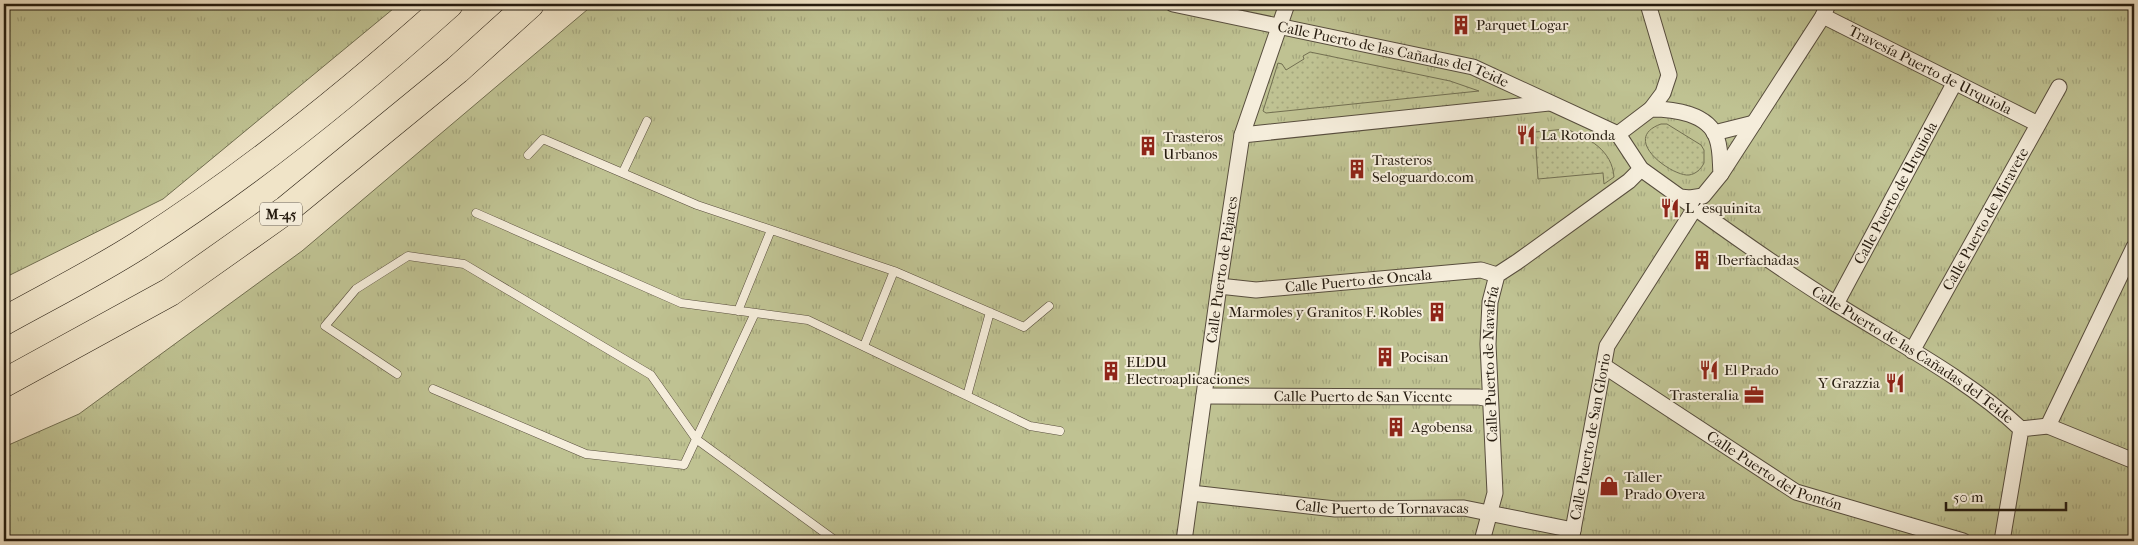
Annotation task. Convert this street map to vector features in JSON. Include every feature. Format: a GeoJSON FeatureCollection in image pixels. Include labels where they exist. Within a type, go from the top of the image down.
{"type":"FeatureCollection","features":[{"type":"Feature","properties":{"kind":"highway"},"geometry":{"type":"LineString","coordinates":[[4,321],[139,246],[274,152],[449,4]]}},
{"type":"Feature","properties":{"kind":"highway","name":"M-45"},"geometry":{"type":"LineString","coordinates":[[4,383],[170,292],[286,210],[457,70],[530,4]]}},
{"type":"Feature","properties":{"kind":"street","name":"Calle Puerto de las Cañadas del Teide"},"geometry":{"type":"LineString","coordinates":[[1173,4],[1472,67],[1618,134]]}},
{"type":"Feature","properties":{"kind":"street","name":"Calle Puerto de Pajares"},"geometry":{"type":"LineString","coordinates":[[1184,541],[1242,135],[1287,4]]}},
{"type":"Feature","properties":{"kind":"street"},"geometry":{"type":"LineString","coordinates":[[1648,4],[1669,75],[1663,93],[1651,109],[1618,134],[1641,169],[1680,197],[1690,198],[1703,196],[1711,188],[1826,10]]}},
{"type":"Feature","properties":{"kind":"street","name":"Travesía Puerto de Urquiola"},"geometry":{"type":"LineString","coordinates":[[1826,10],[1955,82],[2038,124]]}},
{"type":"Feature","properties":{"kind":"street","name":"Calle Puerto de Urquiola"},"geometry":{"type":"LineString","coordinates":[[1836,304],[1955,82]]}},
{"type":"Feature","properties":{"kind":"street","name":"Calle Puerto de Miravete"},"geometry":{"type":"LineString","coordinates":[[1912,350],[2059,87]]}},
{"type":"Feature","properties":{"kind":"street","name":"Calle Puerto de las Cañadas del Teide"},"geometry":{"type":"LineString","coordinates":[[1242,135],[1551,102]]}},
{"type":"Feature","properties":{"kind":"street"},"geometry":{"type":"LineString","coordinates":[[1651,109],[1669,109],[1688,113],[1704,123],[1714,133],[1719,146],[1721,174]]}},
{"type":"Feature","properties":{"kind":"street"},"geometry":{"type":"LineString","coordinates":[[1714,133],[1754,123]]}},
{"type":"Feature","properties":{"kind":"street","name":"Calle Puerto de Navafría"},"geometry":{"type":"LineString","coordinates":[[1482,541],[1495,493],[1488,344],[1490,302],[1497,275],[1629,181],[1641,169]]}},
{"type":"Feature","properties":{"kind":"street"},"geometry":{"type":"LineString","coordinates":[[1711,188],[1709,200],[1719,224]]}},
{"type":"Feature","properties":{"kind":"street","name":"Calle Puerto de las Cañadas del Teide"},"geometry":{"type":"LineString","coordinates":[[1680,197],[1836,304],[1912,350],[2001,410],[2021,429]]}},
{"type":"Feature","properties":{"kind":"street","name":"Calle Puerto de San Glorio"},"geometry":{"type":"LineString","coordinates":[[1572,536],[1607,346],[1695,208]]}},
{"type":"Feature","properties":{"kind":"street"},"geometry":{"type":"LineString","coordinates":[[2048,426],[2134,247]]}},
{"type":"Feature","properties":{"kind":"street","name":"Calle Puerto de Oncala"},"geometry":{"type":"LineString","coordinates":[[1219,286],[1256,290],[1481,270],[1497,275]]}},
{"type":"Feature","properties":{"kind":"street","name":"Calle Puerto del Pontón"},"geometry":{"type":"LineString","coordinates":[[1604,366],[1796,492],[1963,541]]}},
{"type":"Feature","properties":{"kind":"street","name":"Calle Puerto de San Vicente"},"geometry":{"type":"LineString","coordinates":[[1204,396],[1480,397],[1490,400]]}},
{"type":"Feature","properties":{"kind":"street"},"geometry":{"type":"LineString","coordinates":[[2002,541],[2021,429],[2048,426],[2134,461]]}},
{"type":"Feature","properties":{"kind":"street","name":"Calle Puerto de Tornavacas"},"geometry":{"type":"LineString","coordinates":[[1191,493],[1335,509],[1464,508],[1491,513],[1572,536]]}},
{"type":"Feature","properties":{"kind":"lane"},"geometry":{"type":"LineString","coordinates":[[622,172],[647,122]]}},
{"type":"Feature","properties":{"kind":"lane"},"geometry":{"type":"LineString","coordinates":[[528,155],[543,139],[698,205],[894,270],[1024,327],[1049,306]]}},
{"type":"Feature","properties":{"kind":"lane"},"geometry":{"type":"LineString","coordinates":[[476,213],[681,304],[808,320],[1030,426],[1060,431]]}},
{"type":"Feature","properties":{"kind":"lane"},"geometry":{"type":"LineString","coordinates":[[738,311],[771,230]]}},
{"type":"Feature","properties":{"kind":"lane"},"geometry":{"type":"LineString","coordinates":[[397,374],[325,326],[356,289],[408,256],[464,264],[650,375],[696,439],[836,541]]}},
{"type":"Feature","properties":{"kind":"lane"},"geometry":{"type":"LineString","coordinates":[[864,346],[894,270]]}},
{"type":"Feature","properties":{"kind":"lane"},"geometry":{"type":"LineString","coordinates":[[967,396],[990,312]]}},
{"type":"Feature","properties":{"kind":"lane"},"geometry":{"type":"LineString","coordinates":[[433,389],[586,454],[684,465],[755,313]]}},
{"type":"Feature","properties":{"kind":"green space"},"geometry":{"type":"Polygon","coordinates":[[[4,4],[399,4],[163,199],[4,278],[4,4]]]}},
{"type":"Feature","properties":{"kind":"green space"},"geometry":{"type":"Polygon","coordinates":[[[594,4],[2134,4],[2134,541],[4,541],[4,447],[79,414],[302,251],[594,4]]]}},
{"type":"Feature","properties":{"kind":"green space"},"geometry":{"type":"Polygon","coordinates":[[[1310,52],[1450,81],[1479,91],[1266,113],[1263,111],[1278,63],[1282,64],[1286,70],[1304,59],[1303,56],[1310,52]]]}},
{"type":"Feature","properties":{"kind":"green space"},"geometry":{"type":"Polygon","coordinates":[[[1661,124],[1667,124],[1701,145],[1704,150],[1704,163],[1694,174],[1681,174],[1672,170],[1653,156],[1647,147],[1645,139],[1649,131],[1661,124]]]}},
{"type":"Feature","properties":{"kind":"green space"},"geometry":{"type":"Polygon","coordinates":[[[1566,129],[1591,141],[1604,152],[1609,159],[1614,177],[1604,184],[1603,173],[1538,179],[1535,132],[1566,129]]]}},
{"type":"Feature","properties":{"kind":"place","name":"Parquet Logar"},"geometry":{"type":"Point","coordinates":[1461,25]}},
{"type":"Feature","properties":{"kind":"place","name":"La Rotonda"},"geometry":{"type":"Point","coordinates":[1526,135]}},
{"type":"Feature","properties":{"kind":"place","name":"Trasteros Urbanos"},"geometry":{"type":"Point","coordinates":[1148,146]}},
{"type":"Feature","properties":{"kind":"place","name":"Trasteros Seloguardo.com"},"geometry":{"type":"Point","coordinates":[1357,169]}},
{"type":"Feature","properties":{"kind":"place","name":"L´esquinita"},"geometry":{"type":"Point","coordinates":[1670,208]}},
{"type":"Feature","properties":{"kind":"place","name":"Iberfachadas"},"geometry":{"type":"Point","coordinates":[1702,260]}},
{"type":"Feature","properties":{"kind":"place","name":"Marmoles y Granitos F. Robles"},"geometry":{"type":"Point","coordinates":[1437,312]}},
{"type":"Feature","properties":{"kind":"place","name":"Pocisan"},"geometry":{"type":"Point","coordinates":[1385,357]}},
{"type":"Feature","properties":{"kind":"place","name":"El Prado"},"geometry":{"type":"Point","coordinates":[1709,370]}},
{"type":"Feature","properties":{"kind":"place","name":"ELDU Electroaplicaciones"},"geometry":{"type":"Point","coordinates":[1111,371]}},
{"type":"Feature","properties":{"kind":"place","name":"Y Grazzia"},"geometry":{"type":"Point","coordinates":[1895,383]}},
{"type":"Feature","properties":{"kind":"place","name":"Trasteralia"},"geometry":{"type":"Point","coordinates":[1754,395]}},
{"type":"Feature","properties":{"kind":"place","name":"Agobensa"},"geometry":{"type":"Point","coordinates":[1396,427]}},
{"type":"Feature","properties":{"kind":"place","name":"Taller Prado Overa"},"geometry":{"type":"Point","coordinates":[1609,486]}}]}
